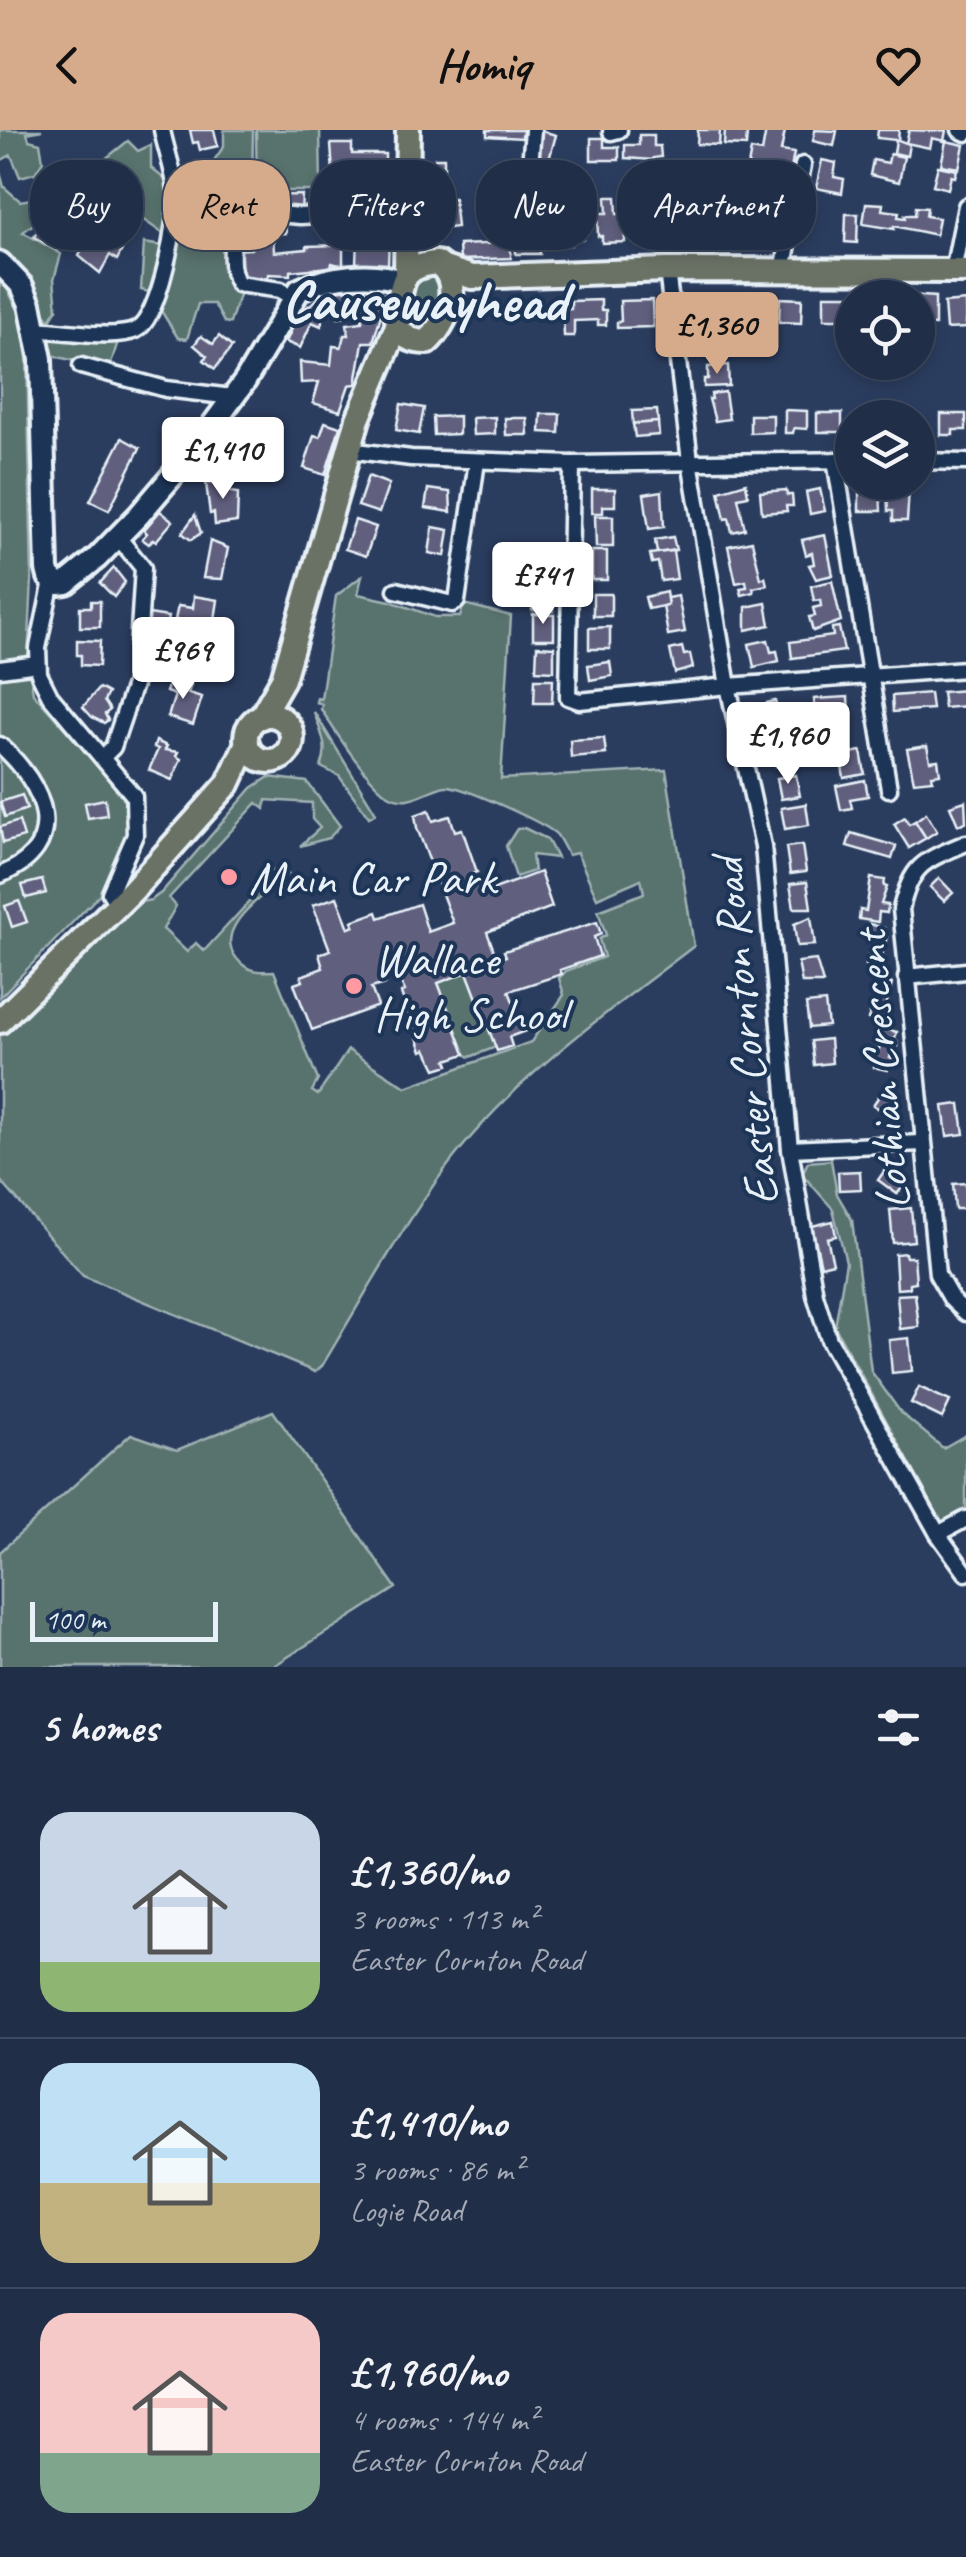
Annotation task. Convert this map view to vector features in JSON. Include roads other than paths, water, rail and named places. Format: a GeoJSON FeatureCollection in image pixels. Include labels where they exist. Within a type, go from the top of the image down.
{"type":"FeatureCollection","features":[{"type":"Feature","properties":{"kind":"main road"},"geometry":{"type":"LineString","coordinates":[[408,130],[408,160]]}},
{"type":"Feature","properties":{"kind":"main road"},"geometry":{"type":"LineString","coordinates":[[228,784],[250,724],[261,716],[283,679],[356,451],[375,374],[396,326],[406,250]]}},
{"type":"Feature","properties":{"kind":"main road"},"geometry":{"type":"LineString","coordinates":[[430,250],[451,280],[453,294]]}},
{"type":"Feature","properties":{"kind":"main road"},"geometry":{"type":"LineString","coordinates":[[0,263],[22,286],[35,329],[41,362],[46,569],[52,581],[66,583],[118,537],[187,458],[260,359],[292,298],[307,286],[329,280],[404,278],[425,264],[472,276],[667,270],[959,271]]}},
{"type":"Feature","properties":{"kind":"main road"},"geometry":{"type":"LineString","coordinates":[[375,374],[438,332],[460,286],[490,275]]}},
{"type":"Feature","properties":{"kind":"main road"},"geometry":{"type":"LineString","coordinates":[[396,326],[414,342],[427,342]]}},
{"type":"Feature","properties":{"kind":"main road"},"geometry":{"type":"LineString","coordinates":[[0,1021],[118,906],[228,784],[264,760],[279,759],[289,750],[292,736],[286,722],[283,679]]}},
{"type":"Feature","properties":{"kind":"main road"},"geometry":{"type":"LineString","coordinates":[[261,716],[274,716],[286,722]]}},
{"type":"Feature","properties":{"kind":"main road"},"geometry":{"type":"LineString","coordinates":[[246,743],[252,754],[264,760]]}},
{"type":"Feature","properties":{"kind":"street"},"geometry":{"type":"LineString","coordinates":[[35,329],[127,333],[144,325],[168,254],[175,205],[176,190],[159,152],[162,130]]}},
{"type":"Feature","properties":{"kind":"street"},"geometry":{"type":"LineString","coordinates":[[531,160],[534,130]]}},
{"type":"Feature","properties":{"kind":"street"},"geometry":{"type":"LineString","coordinates":[[959,271],[966,206]]}},
{"type":"Feature","properties":{"kind":"street"},"geometry":{"type":"LineString","coordinates":[[292,298],[281,290],[238,284],[234,280],[232,249],[241,214],[246,211],[310,216]]}},
{"type":"Feature","properties":{"kind":"street"},"geometry":{"type":"LineString","coordinates":[[783,271],[787,250]]}},
{"type":"Feature","properties":{"kind":"street","name":"Easter Cornton Road"},"geometry":{"type":"LineString","coordinates":[[667,270],[690,461],[728,686],[763,846],[790,1150],[811,1278],[829,1340],[938,1534],[966,1573]]}},
{"type":"Feature","properties":{"kind":"street"},"geometry":{"type":"LineString","coordinates":[[80,366],[166,389],[232,398]]}},
{"type":"Feature","properties":{"kind":"street"},"geometry":{"type":"LineString","coordinates":[[356,451],[477,462],[572,464],[834,460],[890,789]]}},
{"type":"Feature","properties":{"kind":"street"},"geometry":{"type":"LineString","coordinates":[[935,461],[966,462]]}},
{"type":"Feature","properties":{"kind":"street"},"geometry":{"type":"LineString","coordinates":[[396,590],[452,604],[457,601],[477,462]]}},
{"type":"Feature","properties":{"kind":"street"},"geometry":{"type":"LineString","coordinates":[[572,464],[568,697],[579,701],[966,669]]}},
{"type":"Feature","properties":{"kind":"street"},"geometry":{"type":"LineString","coordinates":[[103,757],[113,747],[136,679],[143,568],[118,537]]}},
{"type":"Feature","properties":{"kind":"street"},"geometry":{"type":"LineString","coordinates":[[52,581],[44,610],[38,664],[50,696],[134,796],[135,835],[110,893],[118,906]]}},
{"type":"Feature","properties":{"kind":"street"},"geometry":{"type":"LineString","coordinates":[[0,669],[38,664]]}},
{"type":"Feature","properties":{"kind":"street"},"geometry":{"type":"LineString","coordinates":[[0,745],[30,774],[42,802],[43,822],[38,849],[19,867],[0,875]]}},
{"type":"Feature","properties":{"kind":"street","name":"Lothian Crescent"},"geometry":{"type":"LineString","coordinates":[[966,844],[928,860],[908,879],[900,909],[938,1274],[952,1300],[966,1314]]}},
{"type":"Feature","properties":{"kind":"street"},"geometry":{"type":"LineString","coordinates":[[906,977],[966,970]]}},
{"type":"Feature","properties":{"kind":"street"},"geometry":{"type":"LineString","coordinates":[[790,1150],[922,1143]]}},
{"type":"Feature","properties":{"kind":"street"},"geometry":{"type":"LineString","coordinates":[[938,1534],[966,1519]]}},
{"type":"Feature","properties":{"kind":"place","name":"Main Car Park"},"geometry":{"type":"Point","coordinates":[229,877]}},
{"type":"Feature","properties":{"kind":"place","name":"Wallace High School"},"geometry":{"type":"Point","coordinates":[354,986]}},
{"type":"Feature","properties":{"kind":"district","name":"Causewayhead"},"geometry":{"type":"Point","coordinates":[424,300]}}]}
